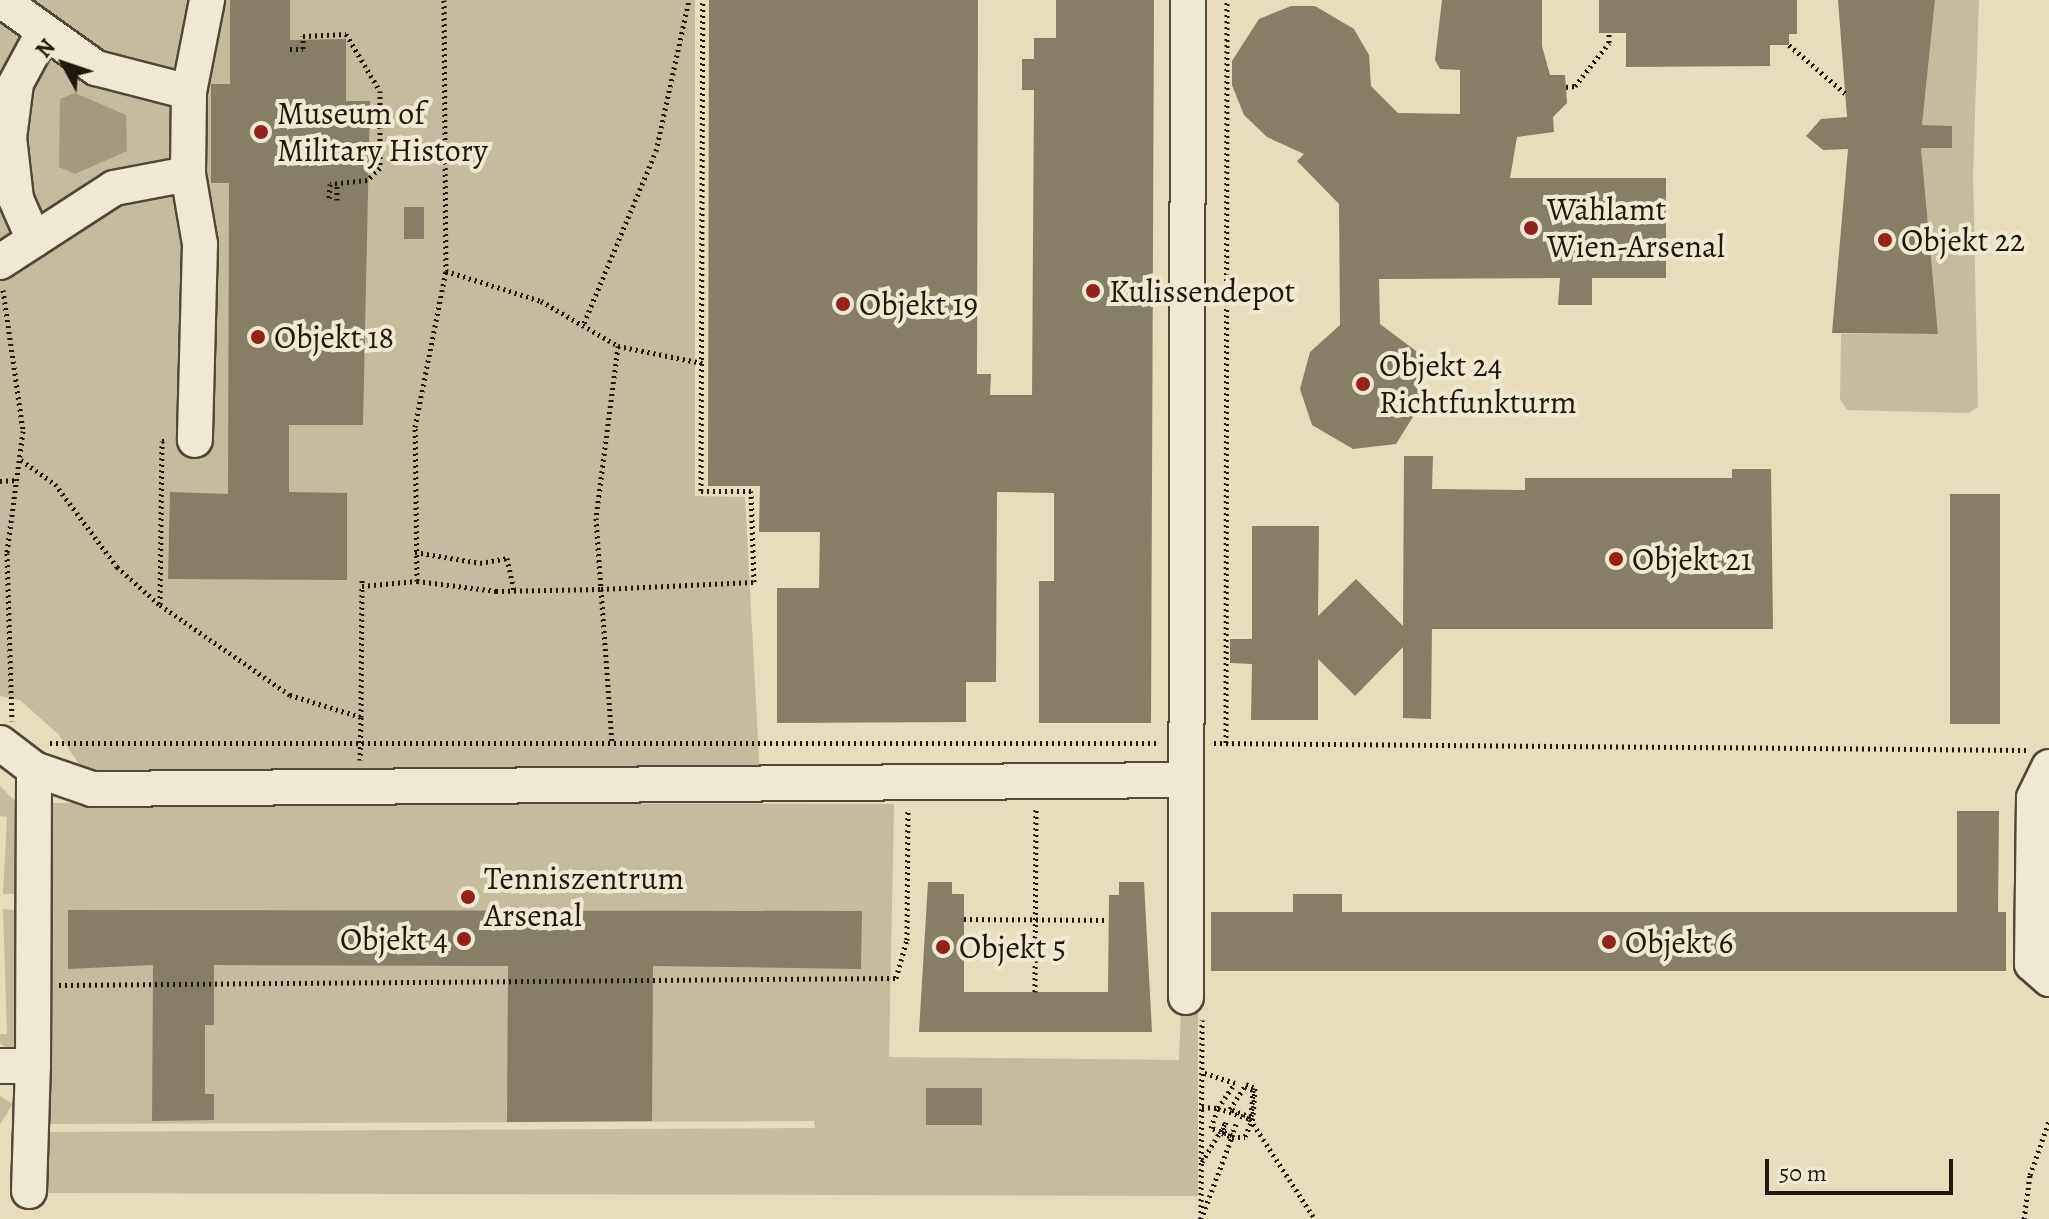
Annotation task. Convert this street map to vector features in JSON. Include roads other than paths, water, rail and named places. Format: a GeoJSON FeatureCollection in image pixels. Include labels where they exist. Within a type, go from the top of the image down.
{"type":"FeatureCollection","features":[{"type":"Feature","properties":{"kind":"street"},"geometry":{"type":"LineString","coordinates":[[1,0],[43,33],[122,79],[189,92]]}},
{"type":"Feature","properties":{"kind":"street"},"geometry":{"type":"LineString","coordinates":[[195,440],[200,244],[188,174],[189,92],[207,0]]}},
{"type":"Feature","properties":{"kind":"street"},"geometry":{"type":"LineString","coordinates":[[1186,997],[1184,780],[1188,0]]}},
{"type":"Feature","properties":{"kind":"street"},"geometry":{"type":"LineString","coordinates":[[34,240],[16,199],[9,138],[16,83],[43,33]]}},
{"type":"Feature","properties":{"kind":"street"},"geometry":{"type":"LineString","coordinates":[[0,262],[114,188],[188,174]]}},
{"type":"Feature","properties":{"kind":"street"},"geometry":{"type":"LineString","coordinates":[[29,1191],[29,1081],[34,985],[16,754],[92,789],[1184,780]]}},
{"type":"Feature","properties":{"kind":"street"},"geometry":{"type":"LineString","coordinates":[[2049,767],[2034,798],[2032,964],[2049,979]]}},
{"type":"Feature","properties":{"kind":"place","name":"Museum of Military History"},"geometry":{"type":"Point","coordinates":[261,132]}},
{"type":"Feature","properties":{"kind":"place","name":"Wählamt Wien-Arsenal"},"geometry":{"type":"Point","coordinates":[1531,228]}},
{"type":"Feature","properties":{"kind":"place","name":"Objekt 22"},"geometry":{"type":"Point","coordinates":[1885,240]}},
{"type":"Feature","properties":{"kind":"place","name":"Kulissendepot"},"geometry":{"type":"Point","coordinates":[1093,291]}},
{"type":"Feature","properties":{"kind":"place","name":"Objekt 19"},"geometry":{"type":"Point","coordinates":[843,304]}},
{"type":"Feature","properties":{"kind":"place","name":"Objekt 18"},"geometry":{"type":"Point","coordinates":[258,337]}},
{"type":"Feature","properties":{"kind":"place","name":"Objekt 24 Richtfunkturm"},"geometry":{"type":"Point","coordinates":[1363,384]}},
{"type":"Feature","properties":{"kind":"place","name":"Objekt 21"},"geometry":{"type":"Point","coordinates":[1616,559]}},
{"type":"Feature","properties":{"kind":"place","name":"Tenniszentrum Arsenal"},"geometry":{"type":"Point","coordinates":[468,897]}},
{"type":"Feature","properties":{"kind":"place","name":"Objekt 4"},"geometry":{"type":"Point","coordinates":[464,939]}},
{"type":"Feature","properties":{"kind":"place","name":"Objekt 6"},"geometry":{"type":"Point","coordinates":[1609,942]}},
{"type":"Feature","properties":{"kind":"place","name":"Objekt 5"},"geometry":{"type":"Point","coordinates":[943,947]}}]}
